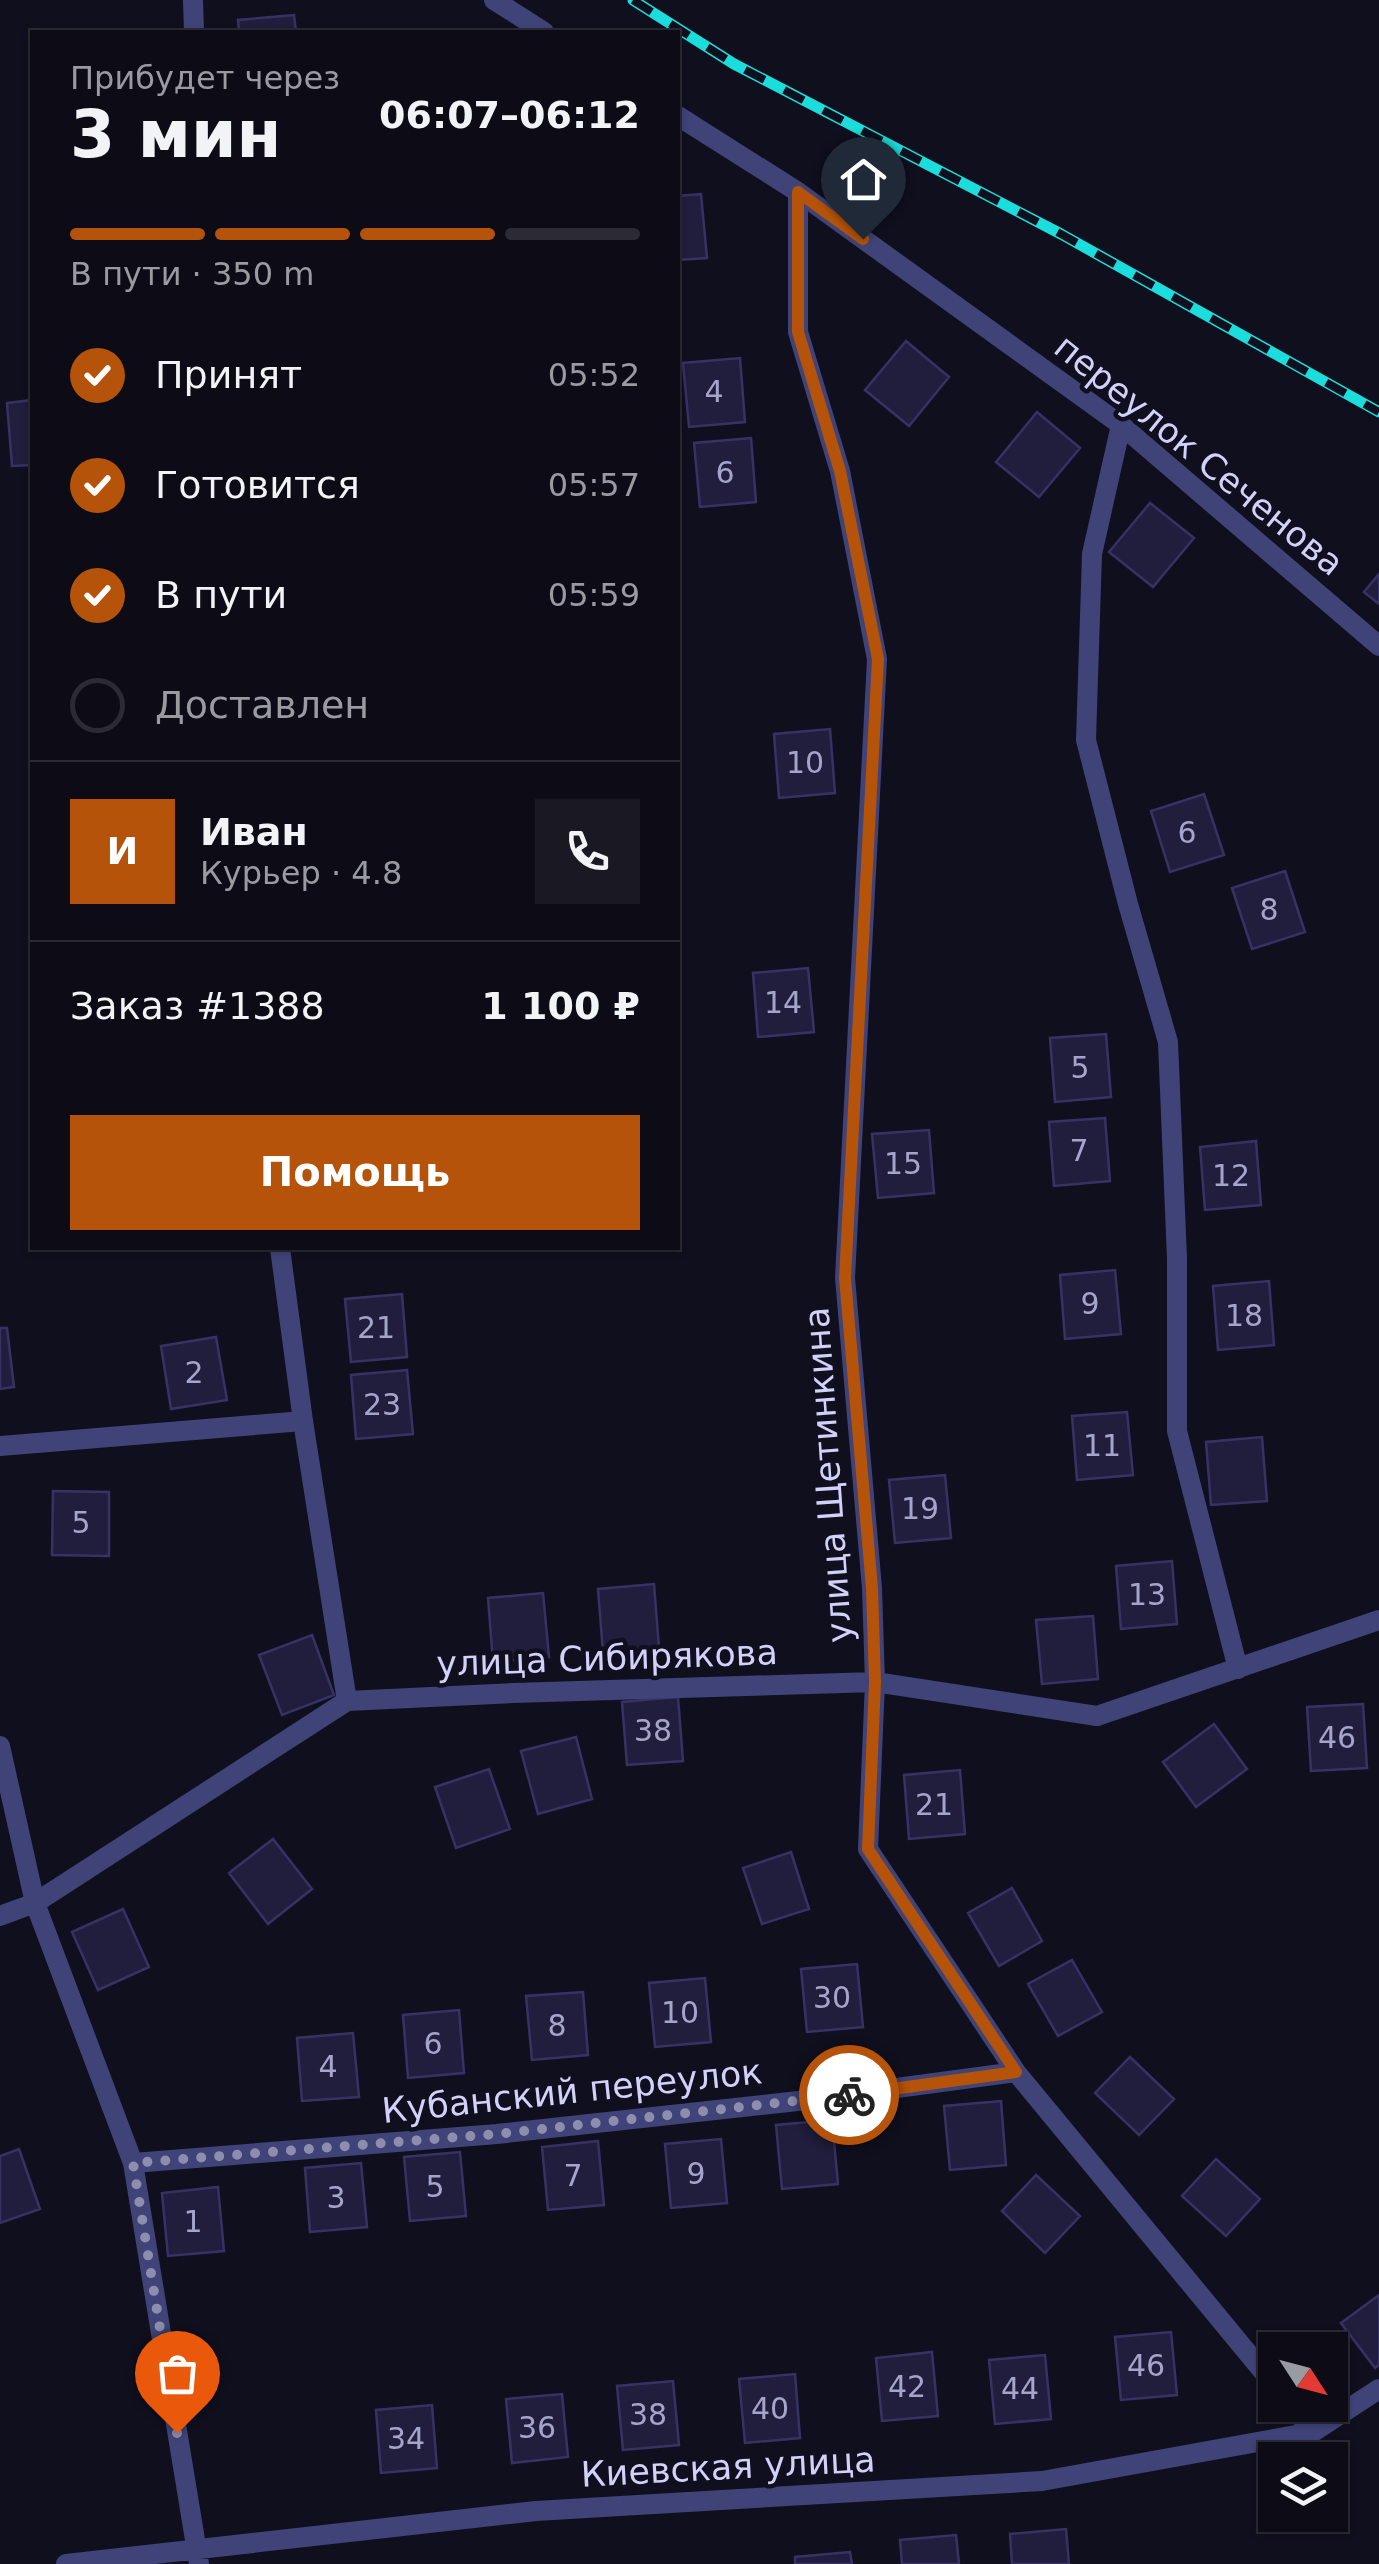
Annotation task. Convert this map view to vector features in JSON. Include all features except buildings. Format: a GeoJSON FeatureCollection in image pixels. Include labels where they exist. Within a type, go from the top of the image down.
{"type":"FeatureCollection","features":[{"type":"Feature","properties":{"kind":"street"},"geometry":{"type":"LineString","coordinates":[[192,0],[194,30]]}},
{"type":"Feature","properties":{"kind":"street"},"geometry":{"type":"LineString","coordinates":[[494,0],[541,30]]}},
{"type":"Feature","properties":{"kind":"street","name":"переулок Сеченова"},"geometry":{"type":"LineString","coordinates":[[680,117],[798,192],[1122,425],[1379,646]]}},
{"type":"Feature","properties":{"kind":"street","name":"улица Щетинкина"},"geometry":{"type":"LineString","coordinates":[[798,192],[798,332],[840,471],[878,659],[845,1278],[872,1588],[875,1682],[868,1849],[1016,2072],[1258,2365]]}},
{"type":"Feature","properties":{"kind":"street"},"geometry":{"type":"LineString","coordinates":[[1122,425],[1092,554],[1086,740],[1168,1042],[1178,1259],[1176,1431],[1238,1669]]}},
{"type":"Feature","properties":{"kind":"street"},"geometry":{"type":"LineString","coordinates":[[0,1916],[35,1903],[347,1701],[280,1250]]}},
{"type":"Feature","properties":{"kind":"street"},"geometry":{"type":"LineString","coordinates":[[0,1446],[303,1420]]}},
{"type":"Feature","properties":{"kind":"street","name":"улица Сибирякова"},"geometry":{"type":"LineString","coordinates":[[347,1701],[875,1682],[1097,1716],[1379,1620]]}},
{"type":"Feature","properties":{"kind":"street"},"geometry":{"type":"LineString","coordinates":[[0,1746],[35,1903],[133,2163],[197,2556]]}},
{"type":"Feature","properties":{"kind":"street","name":"Кубанский переулок"},"geometry":{"type":"LineString","coordinates":[[133,2163],[497,2134],[807,2100],[1016,2072]]}},
{"type":"Feature","properties":{"kind":"street","name":"Киевская улица"},"geometry":{"type":"LineString","coordinates":[[66,2564],[197,2556],[536,2511],[1042,2481],[1313,2432],[1379,2389]]}},
{"type":"Feature","properties":{"kind":"street"},"geometry":{"type":"LineString","coordinates":[[1304,2422],[1313,2432]]}},
{"type":"Feature","properties":{"kind":"railway"},"geometry":{"type":"LineString","coordinates":[[633,0],[734,64],[1061,234],[1379,412]]}},
{"type":"Feature","properties":{"kind":"way so far"},"geometry":{"type":"LineString","coordinates":[[177,2433],[133,2163],[497,2134],[849,2095]]}},
{"type":"Feature","properties":{"kind":"route"},"geometry":{"type":"LineString","coordinates":[[849,2095],[1016,2072],[868,1849],[875,1682],[872,1588],[845,1278],[878,659],[840,471],[798,332],[798,192],[863,239]]}}]}
